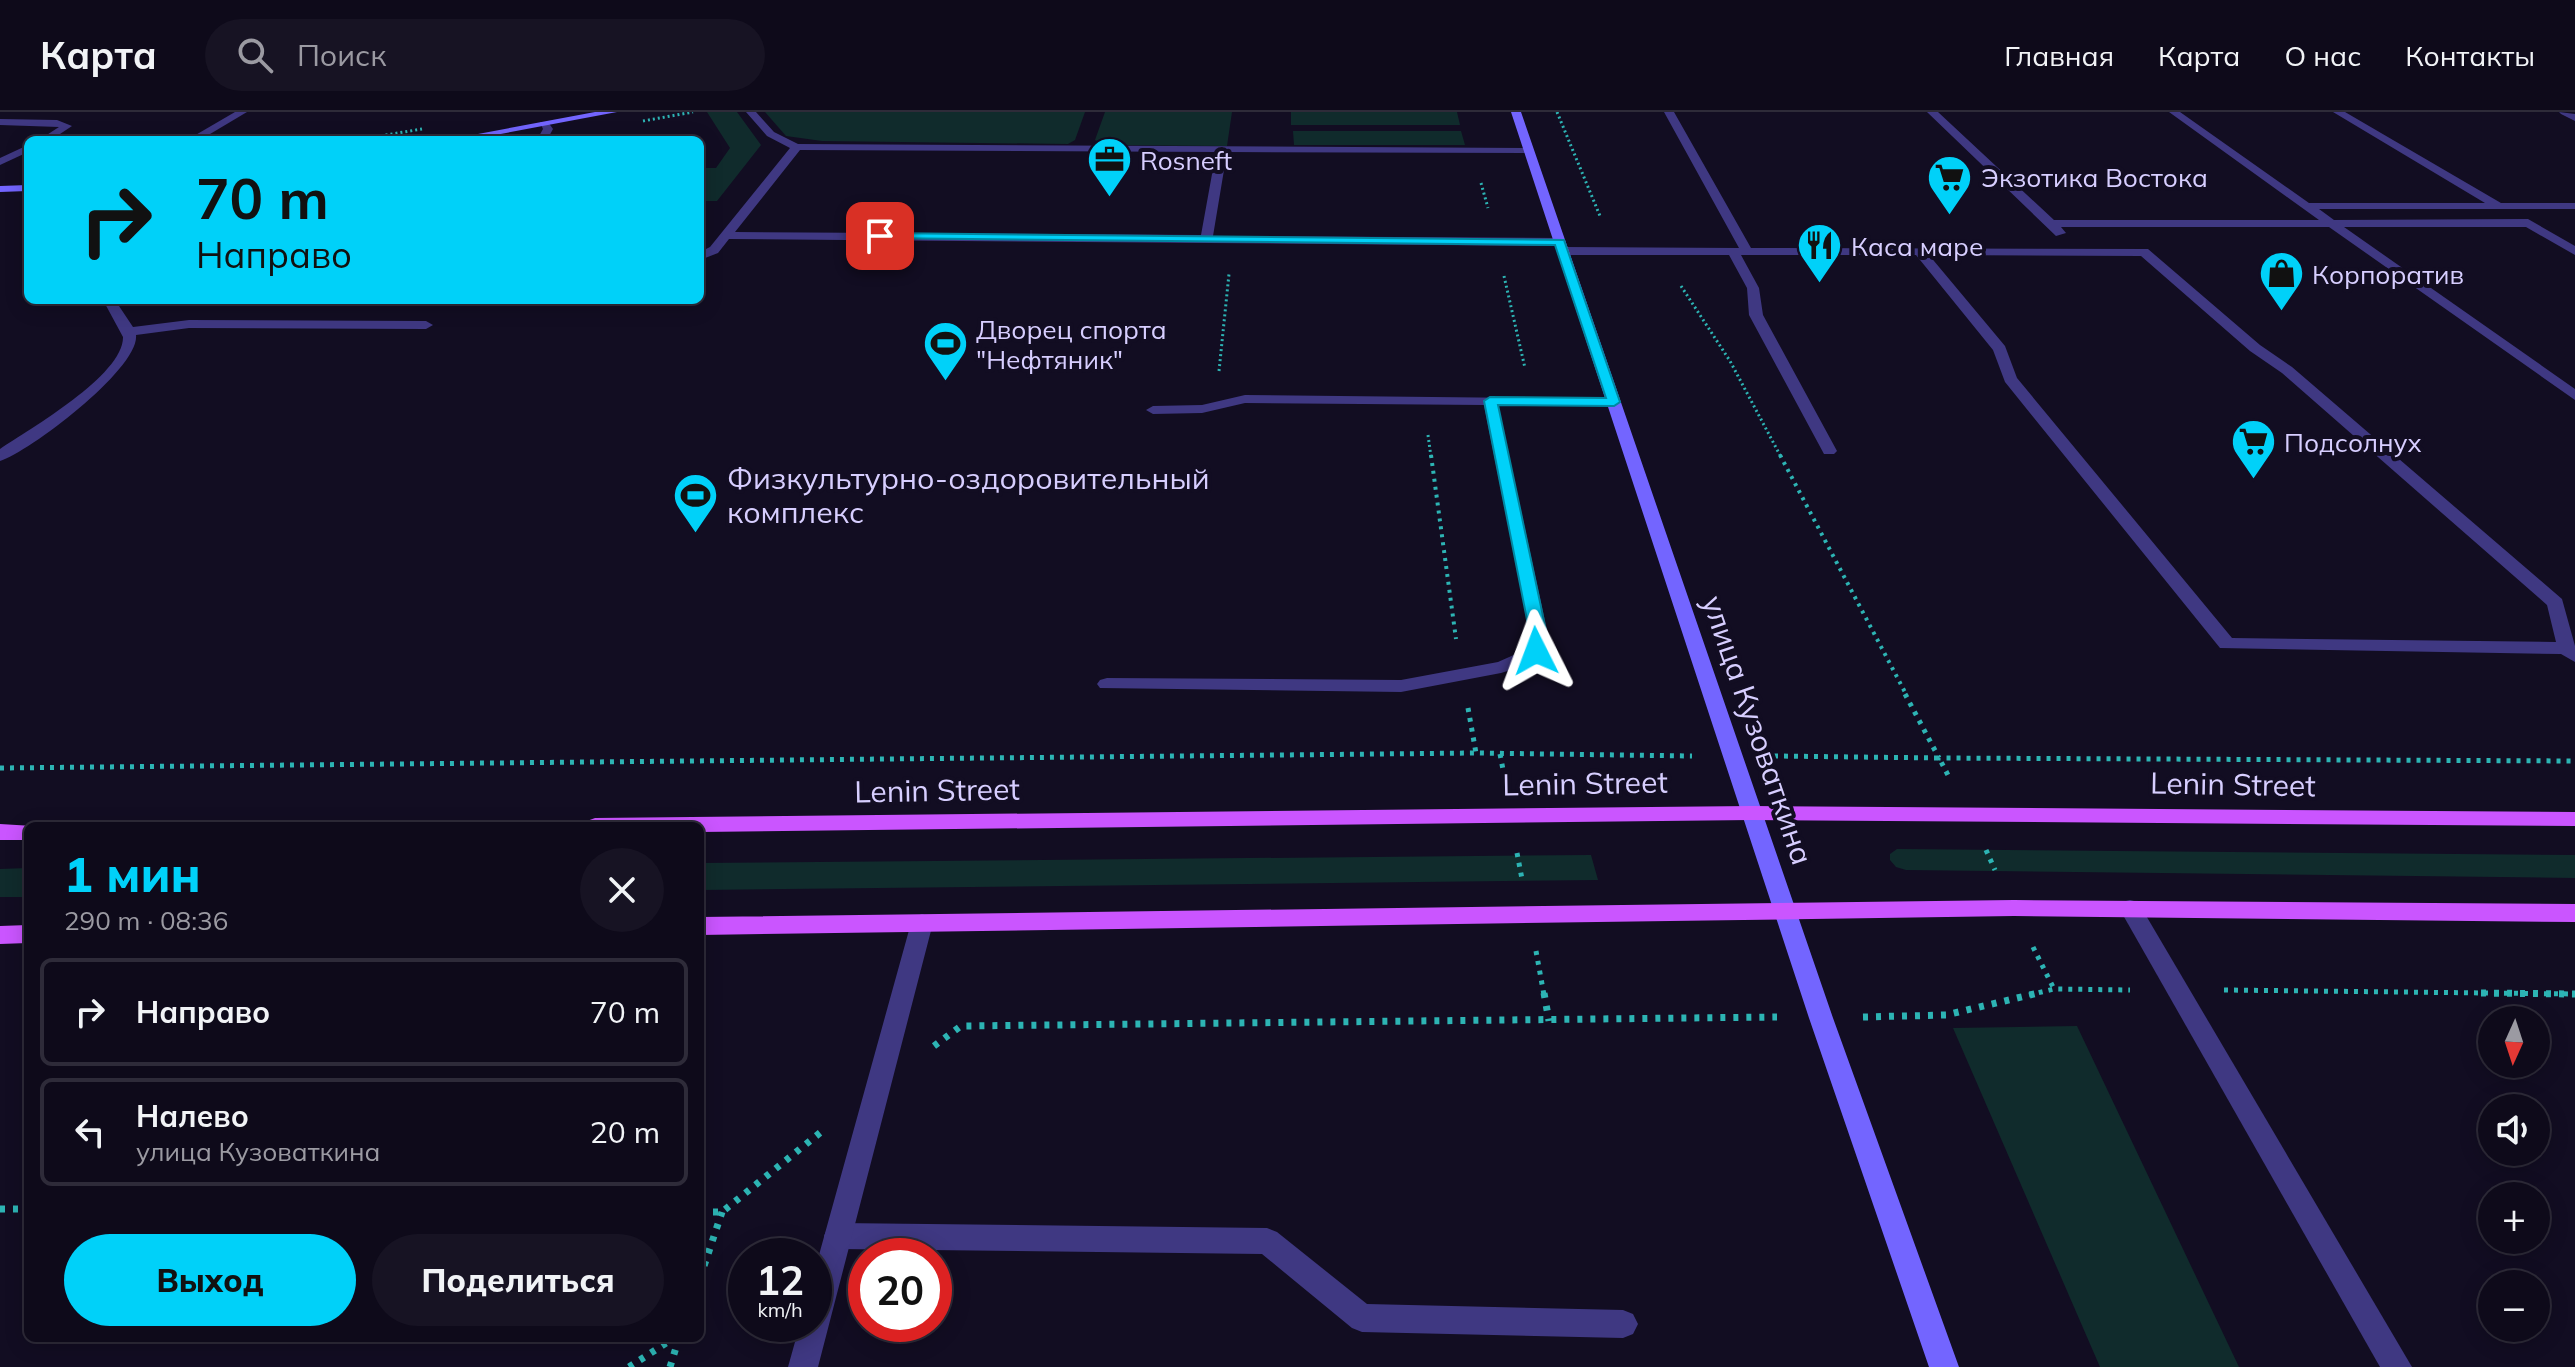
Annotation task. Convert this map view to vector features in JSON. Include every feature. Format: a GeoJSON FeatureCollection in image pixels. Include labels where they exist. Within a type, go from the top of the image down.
{"type":"FeatureCollection","features":[{"type":"Feature","properties":{"kind":"main road"},"geometry":{"type":"LineString","coordinates":[[474,136],[612,112]]}},
{"type":"Feature","properties":{"kind":"main road","name":"улица Кузоваткина"},"geometry":{"type":"LineString","coordinates":[[1516,112],[1821,1018],[1944,1367]]}},
{"type":"Feature","properties":{"kind":"main road"},"geometry":{"type":"LineString","coordinates":[[0,189],[24,188]]}},
{"type":"Feature","properties":{"kind":"main road","name":"Lenin Street"},"geometry":{"type":"LineString","coordinates":[[704,825],[1752,813],[2575,819]]}},
{"type":"Feature","properties":{"kind":"main road"},"geometry":{"type":"LineString","coordinates":[[0,832],[24,832]]}},
{"type":"Feature","properties":{"kind":"main road"},"geometry":{"type":"LineString","coordinates":[[704,926],[2014,908],[2575,913]]}},
{"type":"Feature","properties":{"kind":"main road"},"geometry":{"type":"LineString","coordinates":[[0,935],[24,934]]}},
{"type":"Feature","properties":{"kind":"street"},"geometry":{"type":"LineString","coordinates":[[199,136],[242,112]]}},
{"type":"Feature","properties":{"kind":"street"},"geometry":{"type":"LineString","coordinates":[[751,112],[770,136],[778,142],[797,147],[1529,151]]}},
{"type":"Feature","properties":{"kind":"street"},"geometry":{"type":"LineString","coordinates":[[1669,112],[1740,252],[1753,288],[1756,315],[1829,451]]}},
{"type":"Feature","properties":{"kind":"street"},"geometry":{"type":"LineString","coordinates":[[1932,112],[2080,252]]}},
{"type":"Feature","properties":{"kind":"street"},"geometry":{"type":"LineString","coordinates":[[2174,112],[2575,396]]}},
{"type":"Feature","properties":{"kind":"street"},"geometry":{"type":"LineString","coordinates":[[2338,112],[2575,251]]}},
{"type":"Feature","properties":{"kind":"street"},"geometry":{"type":"LineString","coordinates":[[2564,112],[2575,118]]}},
{"type":"Feature","properties":{"kind":"street"},"geometry":{"type":"LineString","coordinates":[[0,122],[67,126],[51,136]]}},
{"type":"Feature","properties":{"kind":"street"},"geometry":{"type":"LineString","coordinates":[[544,124],[548,129],[544,136]]}},
{"type":"Feature","properties":{"kind":"street"},"geometry":{"type":"LineString","coordinates":[[704,254],[714,250],[797,147]]}},
{"type":"Feature","properties":{"kind":"street"},"geometry":{"type":"LineString","coordinates":[[1207,238],[1222,149]]}},
{"type":"Feature","properties":{"kind":"street"},"geometry":{"type":"LineString","coordinates":[[0,162],[24,150]]}},
{"type":"Feature","properties":{"kind":"street"},"geometry":{"type":"LineString","coordinates":[[2305,206],[2575,206]]}},
{"type":"Feature","properties":{"kind":"street"},"geometry":{"type":"LineString","coordinates":[[2140,223],[2144,252]]}},
{"type":"Feature","properties":{"kind":"street"},"geometry":{"type":"LineString","coordinates":[[2050,224],[2528,223]]}},
{"type":"Feature","properties":{"kind":"street"},"geometry":{"type":"LineString","coordinates":[[726,235],[1207,238],[1658,252],[1740,252],[1920,252],[2144,252],[2255,348],[2287,370],[2556,603],[2571,652],[2227,644],[2010,379],[2000,349],[1920,252]]}},
{"type":"Feature","properties":{"kind":"street"},"geometry":{"type":"LineString","coordinates":[[0,456],[117,369],[130,345],[129,332],[112,304]]}},
{"type":"Feature","properties":{"kind":"street"},"geometry":{"type":"LineString","coordinates":[[129,332],[189,324],[426,325]]}},
{"type":"Feature","properties":{"kind":"street"},"geometry":{"type":"LineString","coordinates":[[1153,410],[1202,409],[1245,399],[1614,402]]}},
{"type":"Feature","properties":{"kind":"street"},"geometry":{"type":"LineString","coordinates":[[1107,684],[1401,686],[1501,667],[1523,660],[1536,651],[1539,635],[1490,401]]}},
{"type":"Feature","properties":{"kind":"street"},"geometry":{"type":"LineString","coordinates":[[2556,603],[2575,604]]}},
{"type":"Feature","properties":{"kind":"street"},"geometry":{"type":"LineString","coordinates":[[2130,908],[2397,1367]]}},
{"type":"Feature","properties":{"kind":"street"},"geometry":{"type":"LineString","coordinates":[[803,1367],[922,923]]}},
{"type":"Feature","properties":{"kind":"street"},"geometry":{"type":"LineString","coordinates":[[838,1236],[1267,1241],[1362,1318],[1623,1324]]}},
{"type":"Feature","properties":{"kind":"path"},"geometry":{"type":"LineString","coordinates":[[1557,112],[1608,237],[1624,245],[1655,246],[1730,361],[1939,758],[2054,989]]}},
{"type":"Feature","properties":{"kind":"path"},"geometry":{"type":"LineString","coordinates":[[0,768],[1476,753],[2575,761]]}},
{"type":"Feature","properties":{"kind":"path"},"geometry":{"type":"LineString","coordinates":[[704,1266],[722,1212],[878,1085],[961,1026],[1946,1015],[2054,989],[2575,994]]}},
{"type":"Feature","properties":{"kind":"path"},"geometry":{"type":"LineString","coordinates":[[0,1209],[24,1209]]}},
{"type":"Feature","properties":{"kind":"path"},"geometry":{"type":"LineString","coordinates":[[704,1212],[722,1212]]}},
{"type":"Feature","properties":{"kind":"path"},"geometry":{"type":"LineString","coordinates":[[629,1367],[670,1342]]}},
{"type":"Feature","properties":{"kind":"path"},"geometry":{"type":"LineString","coordinates":[[670,1367],[675,1342]]}},
{"type":"Feature","properties":{"kind":"green space"},"geometry":{"type":"Polygon","coordinates":[[[707,112],[737,112],[761,145],[717,201],[704,201],[704,168],[716,168],[730,148],[707,112]]]}},
{"type":"Feature","properties":{"kind":"green space"},"geometry":{"type":"Polygon","coordinates":[[[765,112],[1085,112],[1075,140],[1068,144],[822,141],[786,136],[765,112]]]}},
{"type":"Feature","properties":{"kind":"green space"},"geometry":{"type":"Polygon","coordinates":[[[1105,112],[1232,112],[1227,146],[1104,145],[1095,140],[1105,112]]]}},
{"type":"Feature","properties":{"kind":"green space"},"geometry":{"type":"Polygon","coordinates":[[[1291,112],[1457,112],[1460,125],[1291,125],[1291,112]]]}},
{"type":"Feature","properties":{"kind":"green space"},"geometry":{"type":"Polygon","coordinates":[[[1293,131],[1461,131],[1465,145],[1294,145],[1293,131]]]}},
{"type":"Feature","properties":{"kind":"green space"},"geometry":{"type":"Polygon","coordinates":[[[1897,849],[2575,855],[2575,878],[1906,870],[1896,867],[1890,860],[1890,854],[1897,849]]]}},
{"type":"Feature","properties":{"kind":"green space"},"geometry":{"type":"Polygon","coordinates":[[[1591,855],[1598,880],[704,890],[704,863],[1591,855]]]}},
{"type":"Feature","properties":{"kind":"green space"},"geometry":{"type":"Polygon","coordinates":[[[24,868],[24,897],[0,897],[0,869],[24,868]]]}},
{"type":"Feature","properties":{"kind":"green space"},"geometry":{"type":"Polygon","coordinates":[[[2077,1026],[2239,1367],[2100,1367],[1953,1028],[2077,1026]]]}},
{"type":"Feature","properties":{"kind":"place","name":"Rosneft"},"geometry":{"type":"Point","coordinates":[1109,199]}},
{"type":"Feature","properties":{"kind":"place","name":"Экзотика Востока"},"geometry":{"type":"Point","coordinates":[1950,216]}},
{"type":"Feature","properties":{"kind":"place","name":"Каса маре"},"geometry":{"type":"Point","coordinates":[1820,285]}},
{"type":"Feature","properties":{"kind":"place","name":"Корпоратив"},"geometry":{"type":"Point","coordinates":[2281,313]}},
{"type":"Feature","properties":{"kind":"place","name":"Дворец спорта \"Нефтяник\""},"geometry":{"type":"Point","coordinates":[945,383]}},
{"type":"Feature","properties":{"kind":"place","name":"Подсолнух"},"geometry":{"type":"Point","coordinates":[2253,481]}},
{"type":"Feature","properties":{"kind":"place","name":"Физкультурно-оздоровительный комплекс"},"geometry":{"type":"Point","coordinates":[696,534]}},
{"type":"Feature","properties":{"kind":"route"},"geometry":{"type":"LineString","coordinates":[[880,236],[1560,242],[1614,402],[1490,401],[1539,635],[1536,651]]}}]}
